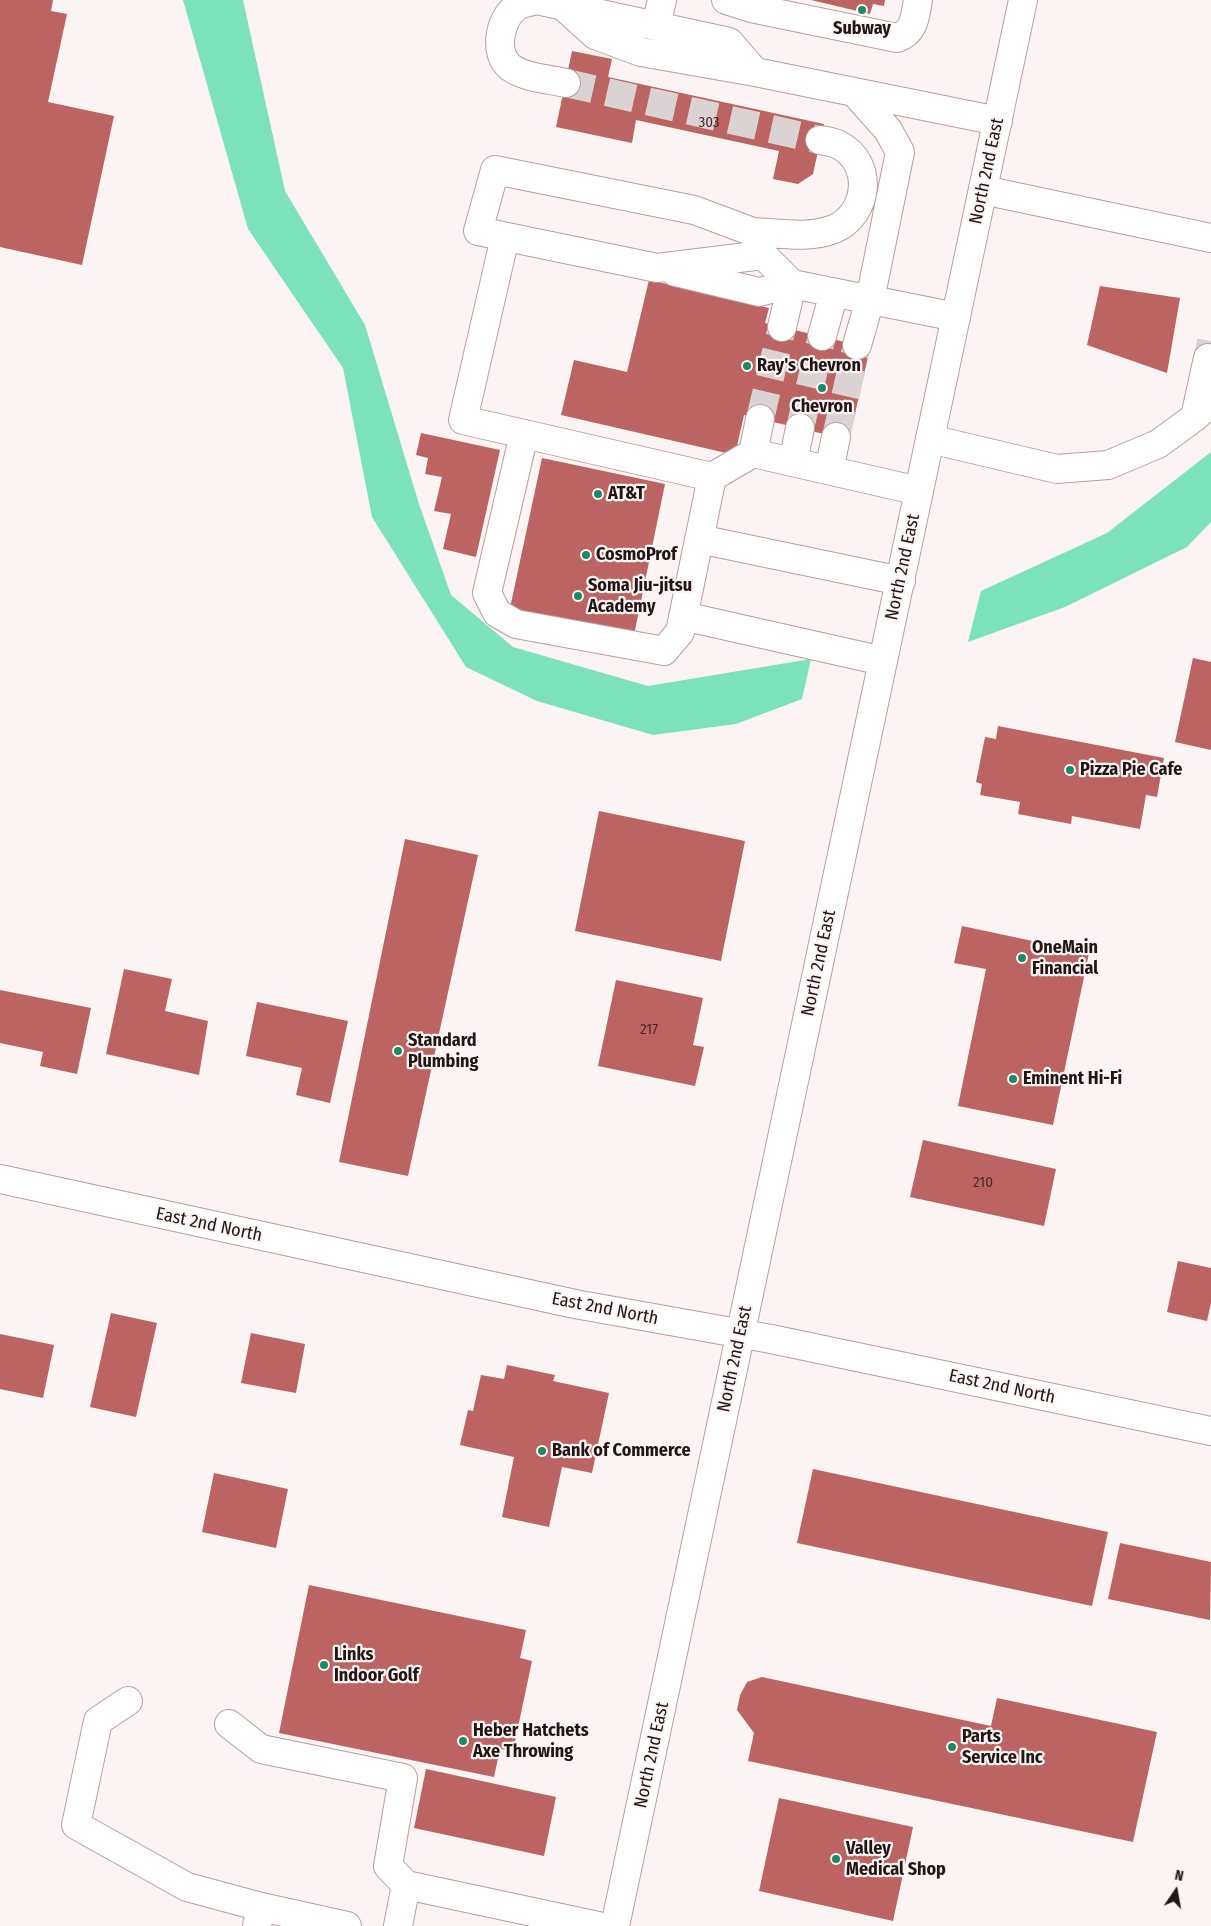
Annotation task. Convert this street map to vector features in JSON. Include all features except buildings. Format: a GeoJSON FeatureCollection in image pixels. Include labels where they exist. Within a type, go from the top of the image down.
{"type":"FeatureCollection","features":[{"type":"Feature","properties":{"kind":"main road"},"geometry":{"type":"LineString","coordinates":[[566,83],[525,75],[508,66],[500,48],[503,22],[516,7],[537,0],[563,6],[659,13],[729,42],[755,72]]}},
{"type":"Feature","properties":{"kind":"main road"},"geometry":{"type":"LineString","coordinates":[[726,0],[760,10],[897,38],[906,35],[912,28],[918,0]]}},
{"type":"Feature","properties":{"kind":"main road","name":"North 2nd East"},"geometry":{"type":"LineString","coordinates":[[615,1926],[1023,0]]}},
{"type":"Feature","properties":{"kind":"main road"},"geometry":{"type":"LineString","coordinates":[[563,6],[595,35],[641,52],[755,72],[998,121]]}},
{"type":"Feature","properties":{"kind":"main road"},"geometry":{"type":"LineString","coordinates":[[854,92],[888,130],[900,152],[870,300],[857,345]]}},
{"type":"Feature","properties":{"kind":"main road"},"geometry":{"type":"LineString","coordinates":[[657,268],[758,243],[815,235],[835,228],[852,216],[862,198],[863,178],[854,159],[840,145],[820,140]]}},
{"type":"Feature","properties":{"kind":"main road"},"geometry":{"type":"LineString","coordinates":[[792,284],[758,243],[694,210],[495,170],[478,231],[657,268],[759,292],[792,284],[956,317]]}},
{"type":"Feature","properties":{"kind":"main road"},"geometry":{"type":"LineString","coordinates":[[983,190],[1211,238]]}},
{"type":"Feature","properties":{"kind":"main road"},"geometry":{"type":"LineString","coordinates":[[505,236],[463,420],[712,477],[753,453],[919,491]]}},
{"type":"Feature","properties":{"kind":"main road"},"geometry":{"type":"LineString","coordinates":[[782,327],[792,284]]}},
{"type":"Feature","properties":{"kind":"main road"},"geometry":{"type":"LineString","coordinates":[[822,336],[834,293]]}},
{"type":"Feature","properties":{"kind":"main road"},"geometry":{"type":"LineString","coordinates":[[930,439],[1057,469],[1108,465],[1158,444],[1203,410],[1208,358]]}},
{"type":"Feature","properties":{"kind":"main road"},"geometry":{"type":"LineString","coordinates":[[753,453],[760,419]]}},
{"type":"Feature","properties":{"kind":"main road"},"geometry":{"type":"LineString","coordinates":[[793,462],[800,428]]}},
{"type":"Feature","properties":{"kind":"main road"},"geometry":{"type":"LineString","coordinates":[[524,434],[487,593],[498,613],[516,624],[664,651],[680,632],[712,477]]}},
{"type":"Feature","properties":{"kind":"main road"},"geometry":{"type":"LineString","coordinates":[[829,470],[836,437]]}},
{"type":"Feature","properties":{"kind":"main road"},"geometry":{"type":"LineString","coordinates":[[700,539],[900,581]]}},
{"type":"Feature","properties":{"kind":"main road"},"geometry":{"type":"LineString","coordinates":[[684,616],[884,661]]}},
{"type":"Feature","properties":{"kind":"main road","name":"East 2nd North"},"geometry":{"type":"LineString","coordinates":[[0,1179],[575,1304],[779,1341],[1211,1431]]}},
{"type":"Feature","properties":{"kind":"main road"},"geometry":{"type":"LineString","coordinates":[[128,1701],[98,1721],[76,1825],[187,1887],[259,1916],[347,1926]]}},
{"type":"Feature","properties":{"kind":"main road"},"geometry":{"type":"LineString","coordinates":[[229,1724],[261,1749],[403,1778],[388,1866],[406,1885],[598,1926]]}},
{"type":"Feature","properties":{"kind":"main road"},"geometry":{"type":"LineString","coordinates":[[398,1926],[406,1885]]}},
{"type":"Feature","properties":{"kind":"shaded area"},"geometry":{"type":"Polygon","coordinates":[[[183,0],[243,0],[285,191],[365,325],[419,504],[451,595],[513,647],[648,686],[811,659],[802,699],[736,724],[653,735],[537,701],[466,667],[372,517],[343,368],[248,229],[183,0]]]}},
{"type":"Feature","properties":{"kind":"shaded area"},"geometry":{"type":"Polygon","coordinates":[[[1211,452],[1211,522],[1187,547],[1065,607],[968,642],[981,591],[1107,533],[1211,452]]]}},
{"type":"Feature","properties":{"kind":"tunnel"},"geometry":{"type":"LineString","coordinates":[[566,83],[820,140]]}},
{"type":"Feature","properties":{"kind":"tunnel"},"geometry":{"type":"LineString","coordinates":[[760,419],[782,327]]}},
{"type":"Feature","properties":{"kind":"tunnel"},"geometry":{"type":"LineString","coordinates":[[800,428],[822,336]]}},
{"type":"Feature","properties":{"kind":"tunnel"},"geometry":{"type":"LineString","coordinates":[[1208,358],[1211,341]]}},
{"type":"Feature","properties":{"kind":"tunnel"},"geometry":{"type":"LineString","coordinates":[[836,437],[857,345]]}},
{"type":"Feature","properties":{"kind":"place","name":"Subway"},"geometry":{"type":"Point","coordinates":[862,10]}},
{"type":"Feature","properties":{"kind":"place","name":"Ray's Chevron"},"geometry":{"type":"Point","coordinates":[747,366]}},
{"type":"Feature","properties":{"kind":"place","name":"Chevron"},"geometry":{"type":"Point","coordinates":[822,388]}},
{"type":"Feature","properties":{"kind":"place","name":"AT&T"},"geometry":{"type":"Point","coordinates":[598,494]}},
{"type":"Feature","properties":{"kind":"place","name":"CosmoProf"},"geometry":{"type":"Point","coordinates":[586,555]}},
{"type":"Feature","properties":{"kind":"place","name":"Soma Jiu-jitsu Academy"},"geometry":{"type":"Point","coordinates":[578,596]}},
{"type":"Feature","properties":{"kind":"place","name":"Pizza Pie Cafe"},"geometry":{"type":"Point","coordinates":[1070,770]}},
{"type":"Feature","properties":{"kind":"place","name":"OneMain Financial"},"geometry":{"type":"Point","coordinates":[1022,958]}},
{"type":"Feature","properties":{"kind":"place","name":"Standard Plumbing"},"geometry":{"type":"Point","coordinates":[398,1051]}},
{"type":"Feature","properties":{"kind":"place","name":"Eminent Hi-Fi"},"geometry":{"type":"Point","coordinates":[1013,1079]}},
{"type":"Feature","properties":{"kind":"place","name":"Bank of Commerce"},"geometry":{"type":"Point","coordinates":[542,1451]}},
{"type":"Feature","properties":{"kind":"place","name":"Links Indoor Golf"},"geometry":{"type":"Point","coordinates":[324,1665]}},
{"type":"Feature","properties":{"kind":"place","name":"Heber Hatchets Axe Throwing"},"geometry":{"type":"Point","coordinates":[463,1741]}},
{"type":"Feature","properties":{"kind":"place","name":"Parts Service Inc"},"geometry":{"type":"Point","coordinates":[952,1747]}},
{"type":"Feature","properties":{"kind":"place","name":"Valley Medical Shop"},"geometry":{"type":"Point","coordinates":[836,1859]}}]}
